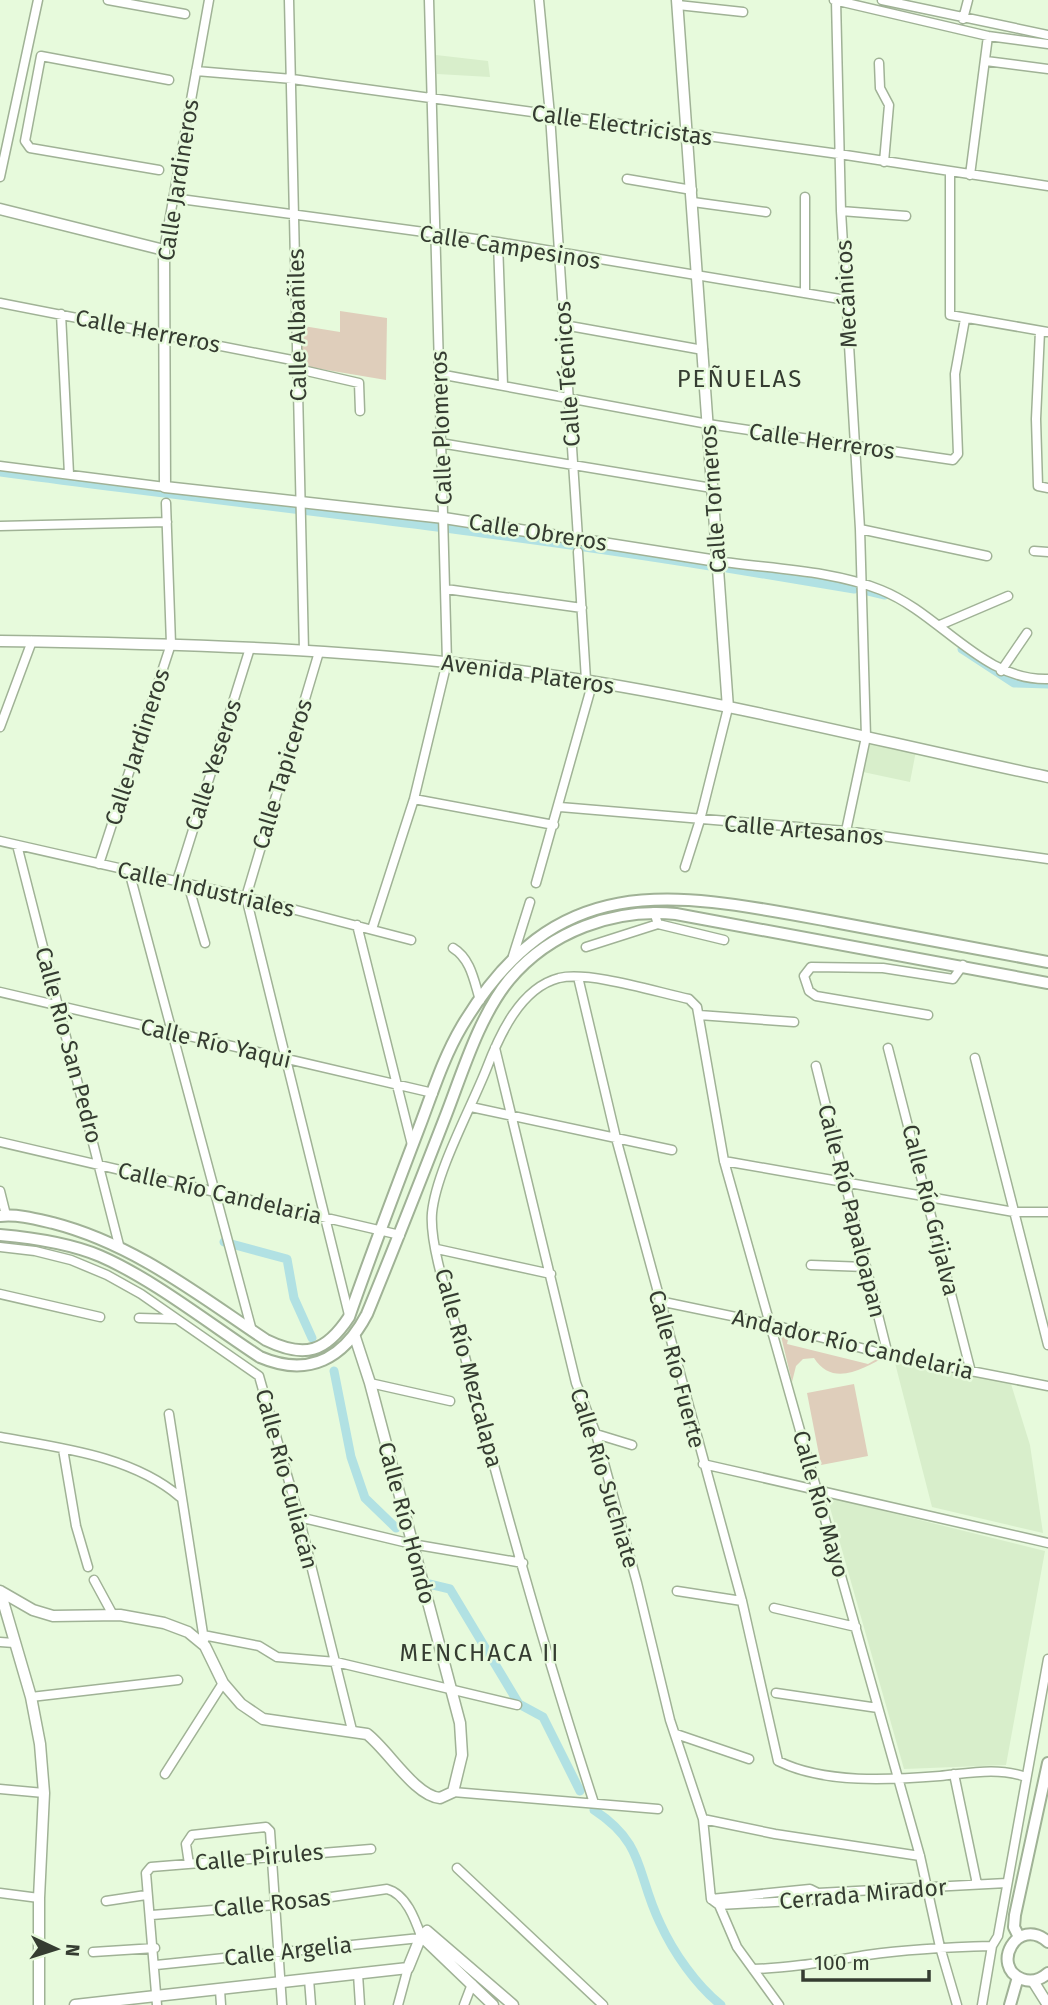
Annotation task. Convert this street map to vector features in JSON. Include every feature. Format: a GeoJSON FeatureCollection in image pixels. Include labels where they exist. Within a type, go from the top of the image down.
{"type":"FeatureCollection","features":[{"type":"Feature","properties":{"kind":"main road"},"geometry":{"type":"LineString","coordinates":[[3,1215],[75,1229],[119,1245],[252,1331],[280,1346],[304,1351],[334,1339],[349,1317],[412,1145],[462,1027],[513,956],[548,931],[584,913],[629,900],[676,898],[751,906],[1048,962]]}},
{"type":"Feature","properties":{"kind":"main road"},"geometry":{"type":"LineString","coordinates":[[0,1235],[34,1238],[68,1246],[120,1266],[260,1357],[276,1363],[300,1366],[321,1361],[342,1350],[355,1337],[400,1235],[491,1009],[509,981],[536,954],[581,927],[607,917],[654,912],[711,919],[1048,983]]}},
{"type":"Feature","properties":{"kind":"main road"},"geometry":{"type":"LineString","coordinates":[[1019,1937],[1014,1927],[1015,1915],[1048,1763]]}},
{"type":"Feature","properties":{"kind":"main road"},"geometry":{"type":"LineString","coordinates":[[1048,1942],[1033,1934],[1019,1937],[1010,1947],[1009,1967],[1018,1977],[1032,1981],[1048,1973]]}},
{"type":"Feature","properties":{"kind":"main road"},"geometry":{"type":"LineString","coordinates":[[1010,2005],[1018,1977]]}},
{"type":"Feature","properties":{"kind":"street"},"geometry":{"type":"LineString","coordinates":[[0,177],[38,0]]}},
{"type":"Feature","properties":{"kind":"street"},"geometry":{"type":"LineString","coordinates":[[108,0],[186,14]]}},
{"type":"Feature","properties":{"kind":"street","name":"Calle Jardineros"},"geometry":{"type":"LineString","coordinates":[[165,486],[164,250],[209,0]]}},
{"type":"Feature","properties":{"kind":"street","name":"Calle Albañiles"},"geometry":{"type":"LineString","coordinates":[[289,0],[304,651]]}},
{"type":"Feature","properties":{"kind":"street","name":"Calle Plomeros"},"geometry":{"type":"LineString","coordinates":[[372,929],[414,799],[447,662],[429,0]]}},
{"type":"Feature","properties":{"kind":"street","name":"Calle Técnicos"},"geometry":{"type":"LineString","coordinates":[[539,0],[551,115],[578,538]]}},
{"type":"Feature","properties":{"kind":"street"},"geometry":{"type":"LineString","coordinates":[[835,0],[988,36],[1048,44]]}},
{"type":"Feature","properties":{"kind":"street","name":"Mecánicos"},"geometry":{"type":"LineString","coordinates":[[835,0],[841,211],[860,530],[866,737],[846,831]]}},
{"type":"Feature","properties":{"kind":"street"},"geometry":{"type":"LineString","coordinates":[[882,0],[1048,35]]}},
{"type":"Feature","properties":{"kind":"street"},"geometry":{"type":"LineString","coordinates":[[963,19],[968,0]]}},
{"type":"Feature","properties":{"kind":"street"},"geometry":{"type":"LineString","coordinates":[[678,2],[743,12]]}},
{"type":"Feature","properties":{"kind":"street","name":"Calle Torneros"},"geometry":{"type":"LineString","coordinates":[[678,2],[728,708],[700,820],[685,867]]}},
{"type":"Feature","properties":{"kind":"street"},"geometry":{"type":"LineString","coordinates":[[970,175],[988,36]]}},
{"type":"Feature","properties":{"kind":"street"},"geometry":{"type":"LineString","coordinates":[[159,170],[26,146],[30,104],[41,56],[169,80]]}},
{"type":"Feature","properties":{"kind":"street"},"geometry":{"type":"LineString","coordinates":[[986,61],[1048,69]]}},
{"type":"Feature","properties":{"kind":"street"},"geometry":{"type":"LineString","coordinates":[[879,63],[880,88],[889,105],[884,162]]}},
{"type":"Feature","properties":{"kind":"street","name":"Calle Electricistas"},"geometry":{"type":"LineString","coordinates":[[196,71],[292,79],[839,154],[1048,186]]}},
{"type":"Feature","properties":{"kind":"street"},"geometry":{"type":"LineString","coordinates":[[17,91],[33,94]]}},
{"type":"Feature","properties":{"kind":"street"},"geometry":{"type":"LineString","coordinates":[[15,101],[30,104]]}},
{"type":"Feature","properties":{"kind":"street"},"geometry":{"type":"LineString","coordinates":[[950,173],[950,315],[1044,332],[1036,419],[1038,486],[1048,488]]}},
{"type":"Feature","properties":{"kind":"street"},"geometry":{"type":"LineString","coordinates":[[627,179],[692,190]]}},
{"type":"Feature","properties":{"kind":"street"},"geometry":{"type":"LineString","coordinates":[[805,197],[805,293]]}},
{"type":"Feature","properties":{"kind":"street","name":"Calle Campesinos"},"geometry":{"type":"LineString","coordinates":[[173,198],[498,242],[846,300]]}},
{"type":"Feature","properties":{"kind":"street"},"geometry":{"type":"LineString","coordinates":[[693,202],[766,212]]}},
{"type":"Feature","properties":{"kind":"street"},"geometry":{"type":"LineString","coordinates":[[0,209],[164,250]]}},
{"type":"Feature","properties":{"kind":"street"},"geometry":{"type":"LineString","coordinates":[[841,211],[906,216]]}},
{"type":"Feature","properties":{"kind":"street"},"geometry":{"type":"LineString","coordinates":[[498,242],[503,385]]}},
{"type":"Feature","properties":{"kind":"street","name":"Calle Herreros"},"geometry":{"type":"LineString","coordinates":[[0,303],[163,335],[297,365],[359,383],[360,411]]}},
{"type":"Feature","properties":{"kind":"street"},"geometry":{"type":"LineString","coordinates":[[61,314],[69,474]]}},
{"type":"Feature","properties":{"kind":"street","name":"Calle Herreros"},"geometry":{"type":"LineString","coordinates":[[439,374],[569,396],[708,424],[855,447],[957,458],[955,383],[965,319]]}},
{"type":"Feature","properties":{"kind":"street"},"geometry":{"type":"LineString","coordinates":[[564,325],[703,350]]}},
{"type":"Feature","properties":{"kind":"street"},"geometry":{"type":"LineString","coordinates":[[440,443],[712,488]]}},
{"type":"Feature","properties":{"kind":"street","name":"Calle Obreros"},"geometry":{"type":"LineString","coordinates":[[0,466],[165,486],[301,509],[578,538],[861,584],[912,604],[1001,671],[1019,678],[1048,679]]}},
{"type":"Feature","properties":{"kind":"street","name":"Calle Jardineros"},"geometry":{"type":"LineString","coordinates":[[99,864],[171,643],[166,503]]}},
{"type":"Feature","properties":{"kind":"street"},"geometry":{"type":"LineString","coordinates":[[0,526],[167,522]]}},
{"type":"Feature","properties":{"kind":"street"},"geometry":{"type":"LineString","coordinates":[[860,530],[987,556]]}},
{"type":"Feature","properties":{"kind":"street"},"geometry":{"type":"LineString","coordinates":[[1034,551],[1048,552]]}},
{"type":"Feature","properties":{"kind":"street"},"geometry":{"type":"LineString","coordinates":[[536,883],[559,807],[590,681],[578,552]]}},
{"type":"Feature","properties":{"kind":"street"},"geometry":{"type":"LineString","coordinates":[[446,589],[582,608]]}},
{"type":"Feature","properties":{"kind":"street"},"geometry":{"type":"LineString","coordinates":[[940,625],[1008,596]]}},
{"type":"Feature","properties":{"kind":"street"},"geometry":{"type":"LineString","coordinates":[[1001,671],[1027,633]]}},
{"type":"Feature","properties":{"kind":"street","name":"Avenida Plateros"},"geometry":{"type":"LineString","coordinates":[[0,641],[171,643],[447,662],[590,681],[1048,777]]}},
{"type":"Feature","properties":{"kind":"street"},"geometry":{"type":"LineString","coordinates":[[0,727],[32,641]]}},
{"type":"Feature","properties":{"kind":"street","name":"Calle Yeseros"},"geometry":{"type":"LineString","coordinates":[[177,881],[250,648]]}},
{"type":"Feature","properties":{"kind":"street","name":"Calle Tapiceros"},"geometry":{"type":"LineString","coordinates":[[246,897],[319,652]]}},
{"type":"Feature","properties":{"kind":"street"},"geometry":{"type":"LineString","coordinates":[[414,799],[554,825]]}},
{"type":"Feature","properties":{"kind":"street","name":"Calle Artesanos"},"geometry":{"type":"LineString","coordinates":[[559,807],[846,831],[1048,859]]}},
{"type":"Feature","properties":{"kind":"street","name":"Calle Industriales"},"geometry":{"type":"LineString","coordinates":[[0,841],[246,897],[411,940]]}},
{"type":"Feature","properties":{"kind":"street","name":"Calle Río San Pedro"},"geometry":{"type":"LineString","coordinates":[[17,845],[101,1165],[119,1245]]}},
{"type":"Feature","properties":{"kind":"street"},"geometry":{"type":"LineString","coordinates":[[129,872],[252,1331]]}},
{"type":"Feature","properties":{"kind":"street"},"geometry":{"type":"LineString","coordinates":[[188,884],[205,943]]}},
{"type":"Feature","properties":{"kind":"street"},"geometry":{"type":"LineString","coordinates":[[246,897],[349,1317]]}},
{"type":"Feature","properties":{"kind":"street"},"geometry":{"type":"LineString","coordinates":[[513,956],[530,902]]}},
{"type":"Feature","properties":{"kind":"street"},"geometry":{"type":"LineString","coordinates":[[654,912],[658,924]]}},
{"type":"Feature","properties":{"kind":"street"},"geometry":{"type":"LineString","coordinates":[[586,947],[658,924],[724,940]]}},
{"type":"Feature","properties":{"kind":"street"},"geometry":{"type":"LineString","coordinates":[[357,925],[412,1145]]}},
{"type":"Feature","properties":{"kind":"street"},"geometry":{"type":"LineString","coordinates":[[453,948],[462,954],[469,967],[480,1000]]}},
{"type":"Feature","properties":{"kind":"street"},"geometry":{"type":"LineString","coordinates":[[928,1015],[816,996],[809,991],[804,976],[811,967],[883,968],[953,979],[963,965]]}},
{"type":"Feature","properties":{"kind":"street","name":"Calle Río Mayo"},"geometry":{"type":"LineString","coordinates":[[578,977],[694,1001],[699,1015],[724,1161],[920,1856],[940,1947],[957,2005]]}},
{"type":"Feature","properties":{"kind":"street","name":"Calle Río Mezcalapa"},"geometry":{"type":"LineString","coordinates":[[578,977],[558,979],[535,990],[520,1004],[495,1048],[451,1153],[434,1202],[432,1216],[437,1250],[563,1709],[594,1803]]}},
{"type":"Feature","properties":{"kind":"street","name":"Calle Río Fuerte"},"geometry":{"type":"LineString","coordinates":[[578,977],[616,1138],[659,1301],[743,1601],[778,1761],[839,1776],[899,1780]]}},
{"type":"Feature","properties":{"kind":"street","name":"Calle Río Yaqui"},"geometry":{"type":"LineString","coordinates":[[0,992],[433,1093]]}},
{"type":"Feature","properties":{"kind":"street"},"geometry":{"type":"LineString","coordinates":[[699,1015],[794,1022]]}},
{"type":"Feature","properties":{"kind":"street","name":"Calle Río Suchiate"},"geometry":{"type":"LineString","coordinates":[[495,1048],[576,1383],[596,1434],[676,1734],[702,1819],[711,1899]]}},
{"type":"Feature","properties":{"kind":"street","name":"Calle Río Grijalva"},"geometry":{"type":"LineString","coordinates":[[888,1048],[929,1198],[971,1372]]}},
{"type":"Feature","properties":{"kind":"street"},"geometry":{"type":"LineString","coordinates":[[975,1058],[1048,1345]]}},
{"type":"Feature","properties":{"kind":"street","name":"Calle Río Papaloapan"},"geometry":{"type":"LineString","coordinates":[[816,1066],[888,1355]]}},
{"type":"Feature","properties":{"kind":"street"},"geometry":{"type":"LineString","coordinates":[[471,1107],[672,1150]]}},
{"type":"Feature","properties":{"kind":"street","name":"Calle Río Candelaria"},"geometry":{"type":"LineString","coordinates":[[0,1142],[400,1235]]}},
{"type":"Feature","properties":{"kind":"street"},"geometry":{"type":"LineString","coordinates":[[434,1146],[451,1153]]}},
{"type":"Feature","properties":{"kind":"street"},"geometry":{"type":"LineString","coordinates":[[724,1161],[845,1180],[1014,1212],[1048,1212]]}},
{"type":"Feature","properties":{"kind":"street"},"geometry":{"type":"LineString","coordinates":[[0,1191],[3,1215]]}},
{"type":"Feature","properties":{"kind":"street"},"geometry":{"type":"LineString","coordinates":[[68,1246],[71,1260]]}},
{"type":"Feature","properties":{"kind":"street","name":"Calle Río Culiacán"},"geometry":{"type":"LineString","coordinates":[[0,1247],[16,1247],[71,1260],[107,1275],[259,1377],[299,1517],[352,1730]]}},
{"type":"Feature","properties":{"kind":"street"},"geometry":{"type":"LineString","coordinates":[[437,1250],[551,1274]]}},
{"type":"Feature","properties":{"kind":"street"},"geometry":{"type":"LineString","coordinates":[[811,1265],[866,1267]]}},
{"type":"Feature","properties":{"kind":"street"},"geometry":{"type":"LineString","coordinates":[[107,1275],[120,1266]]}},
{"type":"Feature","properties":{"kind":"street"},"geometry":{"type":"LineString","coordinates":[[0,1294],[100,1317]]}},
{"type":"Feature","properties":{"kind":"street","name":"Andador Río Candelaria"},"geometry":{"type":"LineString","coordinates":[[659,1301],[771,1324],[888,1355],[1048,1386]]}},
{"type":"Feature","properties":{"kind":"street"},"geometry":{"type":"LineString","coordinates":[[139,1318],[175,1319]]}},
{"type":"Feature","properties":{"kind":"street","name":"Calle Río Hondo"},"geometry":{"type":"LineString","coordinates":[[355,1337],[370,1383],[462,1740],[460,1773],[453,1792]]}},
{"type":"Feature","properties":{"kind":"street"},"geometry":{"type":"LineString","coordinates":[[370,1383],[450,1401]]}},
{"type":"Feature","properties":{"kind":"street"},"geometry":{"type":"LineString","coordinates":[[169,1414],[205,1646],[223,1683],[241,1704],[263,1719],[292,1726],[352,1730],[367,1734],[380,1744],[424,1794],[440,1798],[453,1792],[658,1809]]}},
{"type":"Feature","properties":{"kind":"street"},"geometry":{"type":"LineString","coordinates":[[596,1434],[632,1445]]}},
{"type":"Feature","properties":{"kind":"street"},"geometry":{"type":"LineString","coordinates":[[0,1437],[63,1449],[135,1470],[160,1480],[180,1497]]}},
{"type":"Feature","properties":{"kind":"street"},"geometry":{"type":"LineString","coordinates":[[63,1449],[76,1526],[88,1567]]}},
{"type":"Feature","properties":{"kind":"street"},"geometry":{"type":"LineString","coordinates":[[703,1465],[1048,1543]]}},
{"type":"Feature","properties":{"kind":"street"},"geometry":{"type":"LineString","coordinates":[[299,1517],[412,1544],[523,1563]]}},
{"type":"Feature","properties":{"kind":"street"},"geometry":{"type":"LineString","coordinates":[[94,1580],[113,1615]]}},
{"type":"Feature","properties":{"kind":"street"},"geometry":{"type":"LineString","coordinates":[[0,1591],[33,1609],[53,1616],[113,1615],[164,1623],[188,1632],[205,1646]]}},
{"type":"Feature","properties":{"kind":"street"},"geometry":{"type":"LineString","coordinates":[[0,1591],[31,1697],[40,1744],[44,1793],[38,1898],[39,2005]]}},
{"type":"Feature","properties":{"kind":"street"},"geometry":{"type":"LineString","coordinates":[[677,1591],[743,1601]]}},
{"type":"Feature","properties":{"kind":"street"},"geometry":{"type":"LineString","coordinates":[[774,1608],[856,1627]]}},
{"type":"Feature","properties":{"kind":"street"},"geometry":{"type":"LineString","coordinates":[[203,1635],[259,1646],[277,1657],[335,1662],[517,1705]]}},
{"type":"Feature","properties":{"kind":"street"},"geometry":{"type":"LineString","coordinates":[[0,1642],[15,1643]]}},
{"type":"Feature","properties":{"kind":"street"},"geometry":{"type":"LineString","coordinates":[[982,2005],[992,1946],[998,1936],[1048,1659]]}},
{"type":"Feature","properties":{"kind":"street"},"geometry":{"type":"LineString","coordinates":[[31,1697],[178,1680]]}},
{"type":"Feature","properties":{"kind":"street"},"geometry":{"type":"LineString","coordinates":[[165,1774],[223,1683]]}},
{"type":"Feature","properties":{"kind":"street"},"geometry":{"type":"LineString","coordinates":[[776,1692],[878,1708]]}},
{"type":"Feature","properties":{"kind":"street"},"geometry":{"type":"LineString","coordinates":[[676,1734],[750,1759]]}},
{"type":"Feature","properties":{"kind":"street"},"geometry":{"type":"LineString","coordinates":[[899,1780],[1006,1770],[1026,1777]]}},
{"type":"Feature","properties":{"kind":"street"},"geometry":{"type":"LineString","coordinates":[[954,1774],[977,1884]]}},
{"type":"Feature","properties":{"kind":"street"},"geometry":{"type":"LineString","coordinates":[[0,1789],[44,1793]]}},
{"type":"Feature","properties":{"kind":"street"},"geometry":{"type":"LineString","coordinates":[[702,1819],[775,1834],[920,1856]]}},
{"type":"Feature","properties":{"kind":"street"},"geometry":{"type":"LineString","coordinates":[[189,1864],[186,1844],[192,1835],[266,1827],[270,1831],[282,2005]]}},
{"type":"Feature","properties":{"kind":"street","name":"Calle Pirules"},"geometry":{"type":"LineString","coordinates":[[146,1895],[148,1869],[371,1849]]}},
{"type":"Feature","properties":{"kind":"street"},"geometry":{"type":"LineString","coordinates":[[457,1868],[603,2005]]}},
{"type":"Feature","properties":{"kind":"street","name":"Cerrada Mirador"},"geometry":{"type":"LineString","coordinates":[[719,1905],[810,1900],[818,1893],[1007,1883]]}},
{"type":"Feature","properties":{"kind":"street"},"geometry":{"type":"LineString","coordinates":[[711,1899],[810,1889],[818,1893]]}},
{"type":"Feature","properties":{"kind":"street","name":"Calle Rosas"},"geometry":{"type":"LineString","coordinates":[[152,1915],[275,1905],[392,1890],[409,1908],[421,1932]]}},
{"type":"Feature","properties":{"kind":"street"},"geometry":{"type":"LineString","coordinates":[[0,1893],[38,1898]]}},
{"type":"Feature","properties":{"kind":"street"},"geometry":{"type":"LineString","coordinates":[[106,1901],[146,1895],[152,1915],[157,2001]]}},
{"type":"Feature","properties":{"kind":"street"},"geometry":{"type":"LineString","coordinates":[[711,1899],[719,1905],[737,1947],[779,2005]]}},
{"type":"Feature","properties":{"kind":"street"},"geometry":{"type":"LineString","coordinates":[[398,2005],[421,1932]]}},
{"type":"Feature","properties":{"kind":"street"},"geometry":{"type":"LineString","coordinates":[[421,1932],[493,2005]]}},
{"type":"Feature","properties":{"kind":"street"},"geometry":{"type":"LineString","coordinates":[[421,1932],[513,2005]]}},
{"type":"Feature","properties":{"kind":"street","name":"Calle Argelia"},"geometry":{"type":"LineString","coordinates":[[156,1965],[421,1932]]}},
{"type":"Feature","properties":{"kind":"street"},"geometry":{"type":"LineString","coordinates":[[998,1936],[1010,1947]]}},
{"type":"Feature","properties":{"kind":"street"},"geometry":{"type":"LineString","coordinates":[[753,1969],[812,1966],[868,1955],[940,1947],[992,1946]]}},
{"type":"Feature","properties":{"kind":"street"},"geometry":{"type":"LineString","coordinates":[[93,1952],[155,1948]]}},
{"type":"Feature","properties":{"kind":"street"},"geometry":{"type":"LineString","coordinates":[[75,2005],[157,2001],[281,1982],[408,1969]]}},
{"type":"Feature","properties":{"kind":"street"},"geometry":{"type":"LineString","coordinates":[[358,1974],[360,2005]]}},
{"type":"Feature","properties":{"kind":"street"},"geometry":{"type":"LineString","coordinates":[[309,1979],[311,2005]]}},
{"type":"Feature","properties":{"kind":"street"},"geometry":{"type":"LineString","coordinates":[[1032,1981],[1048,2005]]}},
{"type":"Feature","properties":{"kind":"street"},"geometry":{"type":"LineString","coordinates":[[464,2005],[472,1984]]}},
{"type":"Feature","properties":{"kind":"street"},"geometry":{"type":"LineString","coordinates":[[220,1990],[220,2005]]}},
{"type":"Feature","properties":{"kind":"shaded area"},"geometry":{"type":"Polygon","coordinates":[[[436,55],[488,61],[490,77],[437,74],[436,55]]]}},
{"type":"Feature","properties":{"kind":"shaded area"},"geometry":{"type":"Polygon","coordinates":[[[340,311],[387,318],[386,380],[297,365],[297,325],[340,332],[340,311]]]}},
{"type":"Feature","properties":{"kind":"shaded area"},"geometry":{"type":"Polygon","coordinates":[[[871,741],[916,751],[910,782],[863,772],[871,741]]]}},
{"type":"Feature","properties":{"kind":"shaded area"},"geometry":{"type":"Polygon","coordinates":[[[789,1335],[787,1344],[868,1364],[887,1356],[859,1370],[839,1374],[822,1367],[814,1358],[803,1359],[796,1366],[792,1382],[781,1336],[789,1335]]]}},
{"type":"Feature","properties":{"kind":"shaded area"},"geometry":{"type":"Polygon","coordinates":[[[895,1363],[971,1374],[1011,1384],[1030,1445],[1043,1533],[932,1507],[895,1363]]]}},
{"type":"Feature","properties":{"kind":"shaded area"},"geometry":{"type":"Polygon","coordinates":[[[854,1384],[868,1456],[821,1465],[807,1393],[854,1384]]]}},
{"type":"Feature","properties":{"kind":"shaded area"},"geometry":{"type":"Polygon","coordinates":[[[827,1497],[1045,1551],[1006,1765],[904,1769],[827,1497]]]}},
{"type":"Feature","properties":{"kind":"waterway"},"geometry":{"type":"LineString","coordinates":[[0,472],[444,528],[710,566]]}},
{"type":"Feature","properties":{"kind":"waterway"},"geometry":{"type":"LineString","coordinates":[[727,568],[854,589]]}},
{"type":"Feature","properties":{"kind":"waterway"},"geometry":{"type":"LineString","coordinates":[[868,591],[885,595]]}},
{"type":"Feature","properties":{"kind":"waterway"},"geometry":{"type":"LineString","coordinates":[[962,649],[1014,683],[1048,684]]}},
{"type":"Feature","properties":{"kind":"waterway"},"geometry":{"type":"LineString","coordinates":[[224,1242],[287,1259],[294,1298],[312,1338]]}},
{"type":"Feature","properties":{"kind":"waterway"},"geometry":{"type":"LineString","coordinates":[[334,1371],[351,1457],[365,1498],[396,1528]]}},
{"type":"Feature","properties":{"kind":"waterway"},"geometry":{"type":"LineString","coordinates":[[429,1584],[450,1589],[519,1704],[543,1717],[580,1791]]}},
{"type":"Feature","properties":{"kind":"waterway"},"geometry":{"type":"LineString","coordinates":[[594,1810],[623,1835],[638,1861],[652,1905],[672,1945],[694,1978],[721,2005]]}},
{"type":"Feature","properties":{"kind":"district","name":"PEÑUELAS"},"geometry":{"type":"Point","coordinates":[740,379]}},
{"type":"Feature","properties":{"kind":"district","name":"MENCHACA II"},"geometry":{"type":"Point","coordinates":[480,1653]}}]}
